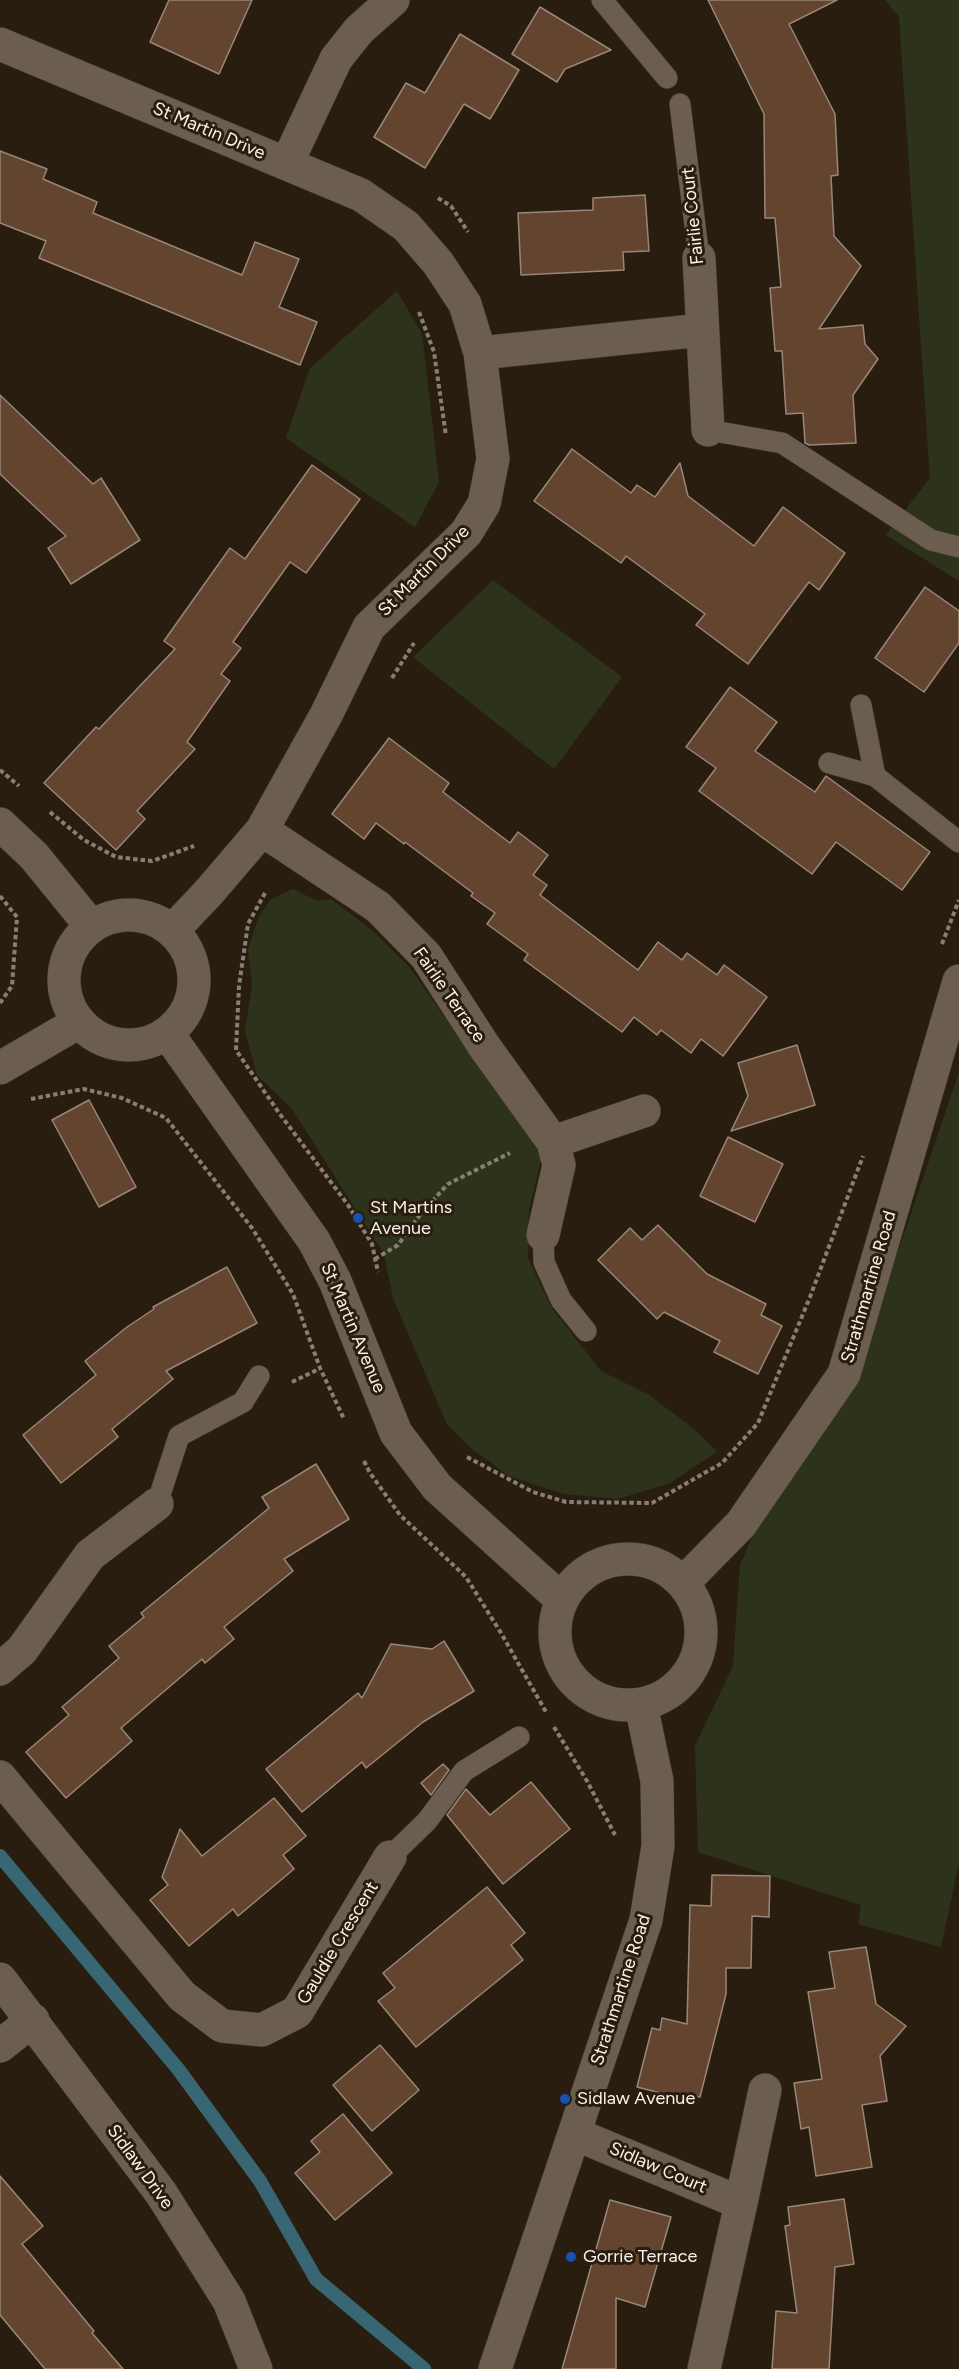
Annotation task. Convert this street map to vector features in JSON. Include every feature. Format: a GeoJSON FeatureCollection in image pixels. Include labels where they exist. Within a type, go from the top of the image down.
{"type":"FeatureCollection","features":[{"type":"Feature","properties":{"kind":"street"},"geometry":{"type":"LineString","coordinates":[[287,164],[336,59],[359,30],[393,0]]}},
{"type":"Feature","properties":{"kind":"street","name":"St Martin Drive"},"geometry":{"type":"LineString","coordinates":[[0,44],[361,195],[406,226],[438,263],[465,304],[480,353],[493,459],[484,504],[466,533],[369,627],[326,715],[275,838],[173,930]]}},
{"type":"Feature","properties":{"kind":"street","name":"Fairlie Court"},"geometry":{"type":"LineString","coordinates":[[699,258],[708,430]]}},
{"type":"Feature","properties":{"kind":"street"},"geometry":{"type":"LineString","coordinates":[[480,353],[702,330]]}},
{"type":"Feature","properties":{"kind":"street"},"geometry":{"type":"LineString","coordinates":[[0,824],[34,856],[91,926]]}},
{"type":"Feature","properties":{"kind":"street","name":"Fairlie Terrace"},"geometry":{"type":"LineString","coordinates":[[275,838],[378,907],[426,956],[484,1046],[553,1142],[559,1165],[543,1235]]}},
{"type":"Feature","properties":{"kind":"street"},"geometry":{"type":"LineString","coordinates":[[132,914],[154,918],[173,930],[188,948],[195,972],[194,995],[184,1017],[168,1034],[150,1042],[131,1046],[111,1044],[93,1035],[79,1022],[68,1003],[64,982],[66,961],[76,941],[91,926],[111,916],[132,914]]}},
{"type":"Feature","properties":{"kind":"street","name":"Strathmartine Road"},"geometry":{"type":"LineString","coordinates":[[683,1583],[741,1524],[844,1374],[959,981]]}},
{"type":"Feature","properties":{"kind":"street"},"geometry":{"type":"LineString","coordinates":[[0,1068],[79,1022]]}},
{"type":"Feature","properties":{"kind":"street","name":"St Martin Avenue"},"geometry":{"type":"LineString","coordinates":[[168,1034],[314,1241],[335,1281],[396,1433],[436,1487],[562,1600]]}},
{"type":"Feature","properties":{"kind":"street"},"geometry":{"type":"LineString","coordinates":[[553,1142],[644,1111]]}},
{"type":"Feature","properties":{"kind":"street"},"geometry":{"type":"LineString","coordinates":[[0,1669],[22,1650],[90,1555],[157,1504]]}},
{"type":"Feature","properties":{"kind":"street"},"geometry":{"type":"LineString","coordinates":[[618,1559],[642,1560],[664,1568],[683,1583],[697,1605],[702,1631],[698,1657],[685,1680],[665,1696],[641,1705],[617,1706],[596,1699],[577,1685],[563,1667],[556,1645],[555,1622],[562,1600],[576,1581],[595,1566],[618,1559]]}},
{"type":"Feature","properties":{"kind":"street","name":"Strathmartine Road"},"geometry":{"type":"LineString","coordinates":[[495,2369],[646,1920],[658,1846],[657,1781],[641,1705]]}},
{"type":"Feature","properties":{"kind":"street","name":"Gauldie Crescent"},"geometry":{"type":"LineString","coordinates":[[0,1777],[182,1996],[222,2026],[262,2030],[297,2012],[390,1857]]}},
{"type":"Feature","properties":{"kind":"street","name":"Sidlaw Drive"},"geometry":{"type":"LineString","coordinates":[[0,1979],[161,2193],[229,2301],[256,2369]]}},
{"type":"Feature","properties":{"kind":"street"},"geometry":{"type":"LineString","coordinates":[[0,2046],[33,2020]]}},
{"type":"Feature","properties":{"kind":"street"},"geometry":{"type":"LineString","coordinates":[[704,2369],[765,2090]]}},
{"type":"Feature","properties":{"kind":"street","name":"Sidlaw Court"},"geometry":{"type":"LineString","coordinates":[[575,2134],[741,2203]]}},
{"type":"Feature","properties":{"kind":"lane"},"geometry":{"type":"LineString","coordinates":[[602,0],[667,78]]}},
{"type":"Feature","properties":{"kind":"lane","name":"Fairlie Court"},"geometry":{"type":"LineString","coordinates":[[680,104],[699,258]]}},
{"type":"Feature","properties":{"kind":"lane"},"geometry":{"type":"LineString","coordinates":[[708,430],[782,443],[931,540],[959,547]]}},
{"type":"Feature","properties":{"kind":"lane"},"geometry":{"type":"LineString","coordinates":[[861,705],[874,776]]}},
{"type":"Feature","properties":{"kind":"lane"},"geometry":{"type":"LineString","coordinates":[[829,763],[874,776],[959,842]]}},
{"type":"Feature","properties":{"kind":"lane","name":"Fairlie Terrace"},"geometry":{"type":"LineString","coordinates":[[543,1235],[544,1262],[561,1300],[586,1331]]}},
{"type":"Feature","properties":{"kind":"lane"},"geometry":{"type":"LineString","coordinates":[[157,1504],[179,1436],[243,1402],[259,1376]]}},
{"type":"Feature","properties":{"kind":"lane","name":"Gauldie Crescent"},"geometry":{"type":"LineString","coordinates":[[390,1857],[427,1821],[464,1771],[519,1737]]}},
{"type":"Feature","properties":{"kind":"path"},"geometry":{"type":"LineString","coordinates":[[431,194],[451,206],[469,233]]}},
{"type":"Feature","properties":{"kind":"path"},"geometry":{"type":"LineString","coordinates":[[416,304],[434,352],[448,445]]}},
{"type":"Feature","properties":{"kind":"path"},"geometry":{"type":"LineString","coordinates":[[387,687],[411,646],[419,638]]}},
{"type":"Feature","properties":{"kind":"path"},"geometry":{"type":"LineString","coordinates":[[0,771],[25,791]]}},
{"type":"Feature","properties":{"kind":"path"},"geometry":{"type":"LineString","coordinates":[[42,805],[84,840],[116,857],[152,861],[196,846]]}},
{"type":"Feature","properties":{"kind":"path"},"geometry":{"type":"LineString","coordinates":[[275,838],[248,924],[239,986],[236,1050],[279,1113],[348,1205],[372,1244],[378,1275]]}},
{"type":"Feature","properties":{"kind":"path"},"geometry":{"type":"LineString","coordinates":[[0,896],[17,916],[12,986],[0,1003]]}},
{"type":"Feature","properties":{"kind":"path"},"geometry":{"type":"LineString","coordinates":[[938,955],[959,900]]}},
{"type":"Feature","properties":{"kind":"path"},"geometry":{"type":"LineString","coordinates":[[335,1281],[398,1245],[422,1212],[448,1184],[533,1142],[553,1142]]}},
{"type":"Feature","properties":{"kind":"path"},"geometry":{"type":"LineString","coordinates":[[465,1456],[533,1492],[566,1502],[652,1503],[722,1463],[758,1423],[810,1297],[864,1154]]}},
{"type":"Feature","properties":{"kind":"green space"},"geometry":{"type":"Polygon","coordinates":[[[885,0],[959,0],[959,581],[886,535],[930,478],[899,17],[885,0]]]}},
{"type":"Feature","properties":{"kind":"green space"},"geometry":{"type":"Polygon","coordinates":[[[397,291],[422,334],[439,482],[415,527],[286,438],[310,368],[397,291]]]}},
{"type":"Feature","properties":{"kind":"green space"},"geometry":{"type":"Polygon","coordinates":[[[493,580],[622,677],[554,769],[413,657],[493,580]]]}},
{"type":"Feature","properties":{"kind":"green space"},"geometry":{"type":"Polygon","coordinates":[[[293,889],[317,901],[331,899],[373,931],[410,968],[542,1156],[529,1210],[528,1258],[551,1307],[601,1371],[649,1395],[694,1429],[717,1452],[670,1483],[618,1499],[564,1494],[509,1476],[467,1445],[447,1424],[393,1298],[384,1254],[292,1109],[257,1075],[245,1031],[252,984],[248,950],[258,918],[270,900],[293,889]]]}},
{"type":"Feature","properties":{"kind":"green space"},"geometry":{"type":"Polygon","coordinates":[[[959,1072],[959,1864],[941,1947],[858,1924],[861,1905],[698,1852],[695,1746],[733,1666],[740,1565],[763,1512],[855,1379],[959,1072]]]}},
{"type":"Feature","properties":{"kind":"building"},"geometry":{"type":"Polygon","coordinates":[[[169,0],[252,0],[219,74],[150,42],[169,0]]]}},
{"type":"Feature","properties":{"kind":"building"},"geometry":{"type":"Polygon","coordinates":[[[708,0],[837,0],[789,24],[835,114],[838,175],[831,176],[834,236],[861,266],[819,329],[863,325],[865,344],[878,359],[853,395],[856,443],[809,445],[805,443],[803,413],[786,414],[782,351],[775,351],[770,288],[781,287],[775,218],[765,218],[764,114],[708,0]]]}},
{"type":"Feature","properties":{"kind":"building"},"geometry":{"type":"Polygon","coordinates":[[[540,7],[611,50],[565,69],[557,82],[512,54],[540,7]]]}},
{"type":"Feature","properties":{"kind":"building"},"geometry":{"type":"Polygon","coordinates":[[[460,34],[519,70],[490,119],[464,104],[425,168],[374,137],[406,83],[425,93],[460,34]]]}},
{"type":"Feature","properties":{"kind":"building"},"geometry":{"type":"Polygon","coordinates":[[[0,151],[47,169],[43,179],[97,202],[93,213],[242,275],[255,242],[299,259],[279,307],[317,322],[300,365],[39,258],[46,241],[0,223],[0,151]]]}},
{"type":"Feature","properties":{"kind":"building"},"geometry":{"type":"Polygon","coordinates":[[[645,195],[649,251],[623,252],[624,270],[521,275],[518,213],[593,210],[593,198],[645,195]]]}},
{"type":"Feature","properties":{"kind":"building"},"geometry":{"type":"Polygon","coordinates":[[[0,395],[93,484],[101,478],[140,540],[71,584],[48,548],[66,536],[0,474],[0,395]]]}},
{"type":"Feature","properties":{"kind":"building"},"geometry":{"type":"Polygon","coordinates":[[[572,449],[631,493],[637,485],[655,497],[680,463],[688,496],[754,546],[783,507],[845,553],[819,590],[809,582],[748,664],[696,625],[705,614],[626,556],[621,563],[534,501],[572,449]]]}},
{"type":"Feature","properties":{"kind":"building"},"geometry":{"type":"Polygon","coordinates":[[[312,465],[360,499],[306,573],[290,562],[233,642],[241,648],[221,674],[230,681],[187,742],[195,749],[137,811],[145,819],[116,850],[44,783],[96,727],[99,729],[175,649],[164,641],[230,548],[245,559],[312,465]]]}},
{"type":"Feature","properties":{"kind":"building"},"geometry":{"type":"Polygon","coordinates":[[[925,587],[959,611],[959,643],[924,692],[875,658],[925,587]]]}},
{"type":"Feature","properties":{"kind":"building"},"geometry":{"type":"Polygon","coordinates":[[[730,687],[777,722],[755,751],[815,792],[826,776],[930,852],[902,890],[836,842],[812,874],[699,791],[716,768],[686,747],[730,687]]]}},
{"type":"Feature","properties":{"kind":"building"},"geometry":{"type":"Polygon","coordinates":[[[389,738],[449,783],[443,792],[510,843],[518,832],[548,855],[533,875],[547,885],[540,895],[638,970],[658,942],[682,960],[687,953],[717,975],[724,965],[767,997],[723,1056],[701,1039],[691,1053],[661,1030],[657,1035],[634,1017],[622,1032],[524,960],[528,954],[487,924],[495,913],[471,896],[473,893],[376,823],[364,839],[332,814],[389,738]]]}},
{"type":"Feature","properties":{"kind":"building"},"geometry":{"type":"Polygon","coordinates":[[[797,1045],[815,1105],[731,1131],[748,1096],[738,1063],[797,1045]]]}},
{"type":"Feature","properties":{"kind":"building"},"geometry":{"type":"Polygon","coordinates":[[[89,1100],[136,1187],[99,1207],[52,1120],[89,1100]]]}},
{"type":"Feature","properties":{"kind":"building"},"geometry":{"type":"Polygon","coordinates":[[[728,1137],[783,1164],[755,1222],[700,1196],[728,1137]]]}},
{"type":"Feature","properties":{"kind":"building"},"geometry":{"type":"Polygon","coordinates":[[[658,1225],[707,1274],[766,1304],[761,1315],[782,1326],[758,1374],[714,1352],[720,1341],[664,1312],[657,1319],[598,1260],[630,1228],[642,1240],[658,1225]]]}},
{"type":"Feature","properties":{"kind":"building"},"geometry":{"type":"Polygon","coordinates":[[[227,1267],[257,1323],[166,1371],[173,1379],[112,1429],[118,1437],[61,1483],[23,1435],[96,1375],[85,1361],[127,1327],[154,1309],[153,1307],[227,1267]]]}},
{"type":"Feature","properties":{"kind":"building"},"geometry":{"type":"Polygon","coordinates":[[[316,1464],[349,1519],[284,1559],[293,1571],[224,1627],[234,1639],[205,1663],[202,1659],[121,1728],[132,1741],[66,1798],[26,1752],[69,1715],[62,1707],[119,1658],[109,1646],[144,1617],[141,1613],[269,1508],[262,1497],[316,1464]]]}},
{"type":"Feature","properties":{"kind":"building"},"geometry":{"type":"Polygon","coordinates":[[[444,1641],[474,1691],[423,1722],[366,1768],[362,1762],[302,1812],[266,1769],[358,1693],[362,1698],[391,1644],[432,1649],[444,1641]]]}},
{"type":"Feature","properties":{"kind":"building"},"geometry":{"type":"Polygon","coordinates":[[[443,1764],[449,1770],[431,1795],[421,1783],[443,1764]]]}},
{"type":"Feature","properties":{"kind":"building"},"geometry":{"type":"Polygon","coordinates":[[[531,1782],[570,1829],[503,1884],[447,1815],[466,1789],[490,1815],[531,1782]]]}},
{"type":"Feature","properties":{"kind":"building"},"geometry":{"type":"Polygon","coordinates":[[[274,1798],[306,1836],[283,1855],[294,1869],[238,1916],[233,1909],[189,1946],[150,1900],[168,1885],[162,1877],[180,1829],[202,1856],[274,1798]]]}},
{"type":"Feature","properties":{"kind":"building"},"geometry":{"type":"Polygon","coordinates":[[[712,1875],[770,1876],[769,1917],[752,1916],[751,1968],[726,1968],[726,1994],[700,2097],[681,2093],[680,2098],[637,2087],[652,2028],[660,2030],[662,2018],[687,2024],[690,1905],[711,1906],[712,1875]]]}},
{"type":"Feature","properties":{"kind":"building"},"geometry":{"type":"Polygon","coordinates":[[[487,1887],[525,1933],[511,1945],[523,1960],[416,2047],[378,2001],[395,1988],[383,1973],[487,1887]]]}},
{"type":"Feature","properties":{"kind":"building"},"geometry":{"type":"Polygon","coordinates":[[[866,1947],[876,2004],[906,2026],[880,2056],[887,2101],[862,2105],[872,2167],[816,2176],[809,2127],[801,2129],[794,2083],[822,2079],[808,1992],[835,1988],[829,1952],[866,1947]]]}},
{"type":"Feature","properties":{"kind":"building"},"geometry":{"type":"Polygon","coordinates":[[[380,2045],[419,2090],[372,2131],[333,2085],[380,2045]]]}},
{"type":"Feature","properties":{"kind":"building"},"geometry":{"type":"Polygon","coordinates":[[[343,2114],[392,2173],[335,2220],[295,2173],[320,2152],[311,2141],[343,2114]]]}},
{"type":"Feature","properties":{"kind":"building"},"geometry":{"type":"Polygon","coordinates":[[[0,2176],[43,2226],[22,2244],[123,2369],[45,2369],[0,2315],[0,2176]]]}},
{"type":"Feature","properties":{"kind":"building"},"geometry":{"type":"Polygon","coordinates":[[[844,2199],[854,2264],[835,2267],[829,2369],[772,2369],[776,2311],[797,2313],[785,2226],[790,2225],[788,2207],[844,2199]]]}},
{"type":"Feature","properties":{"kind":"building"},"geometry":{"type":"Polygon","coordinates":[[[610,2200],[671,2217],[645,2307],[616,2298],[616,2369],[562,2369],[610,2200]]]}},
{"type":"Feature","properties":{"kind":"waterway"},"geometry":{"type":"LineString","coordinates":[[0,1856],[178,2069],[260,2181],[316,2279],[424,2369]]}},
{"type":"Feature","properties":{"kind":"place","name":"St Martins Avenue"},"geometry":{"type":"Point","coordinates":[358,1218]}},
{"type":"Feature","properties":{"kind":"place","name":"Sidlaw Avenue"},"geometry":{"type":"Point","coordinates":[565,2099]}},
{"type":"Feature","properties":{"kind":"place","name":"Gorrie Terrace"},"geometry":{"type":"Point","coordinates":[571,2257]}}]}
